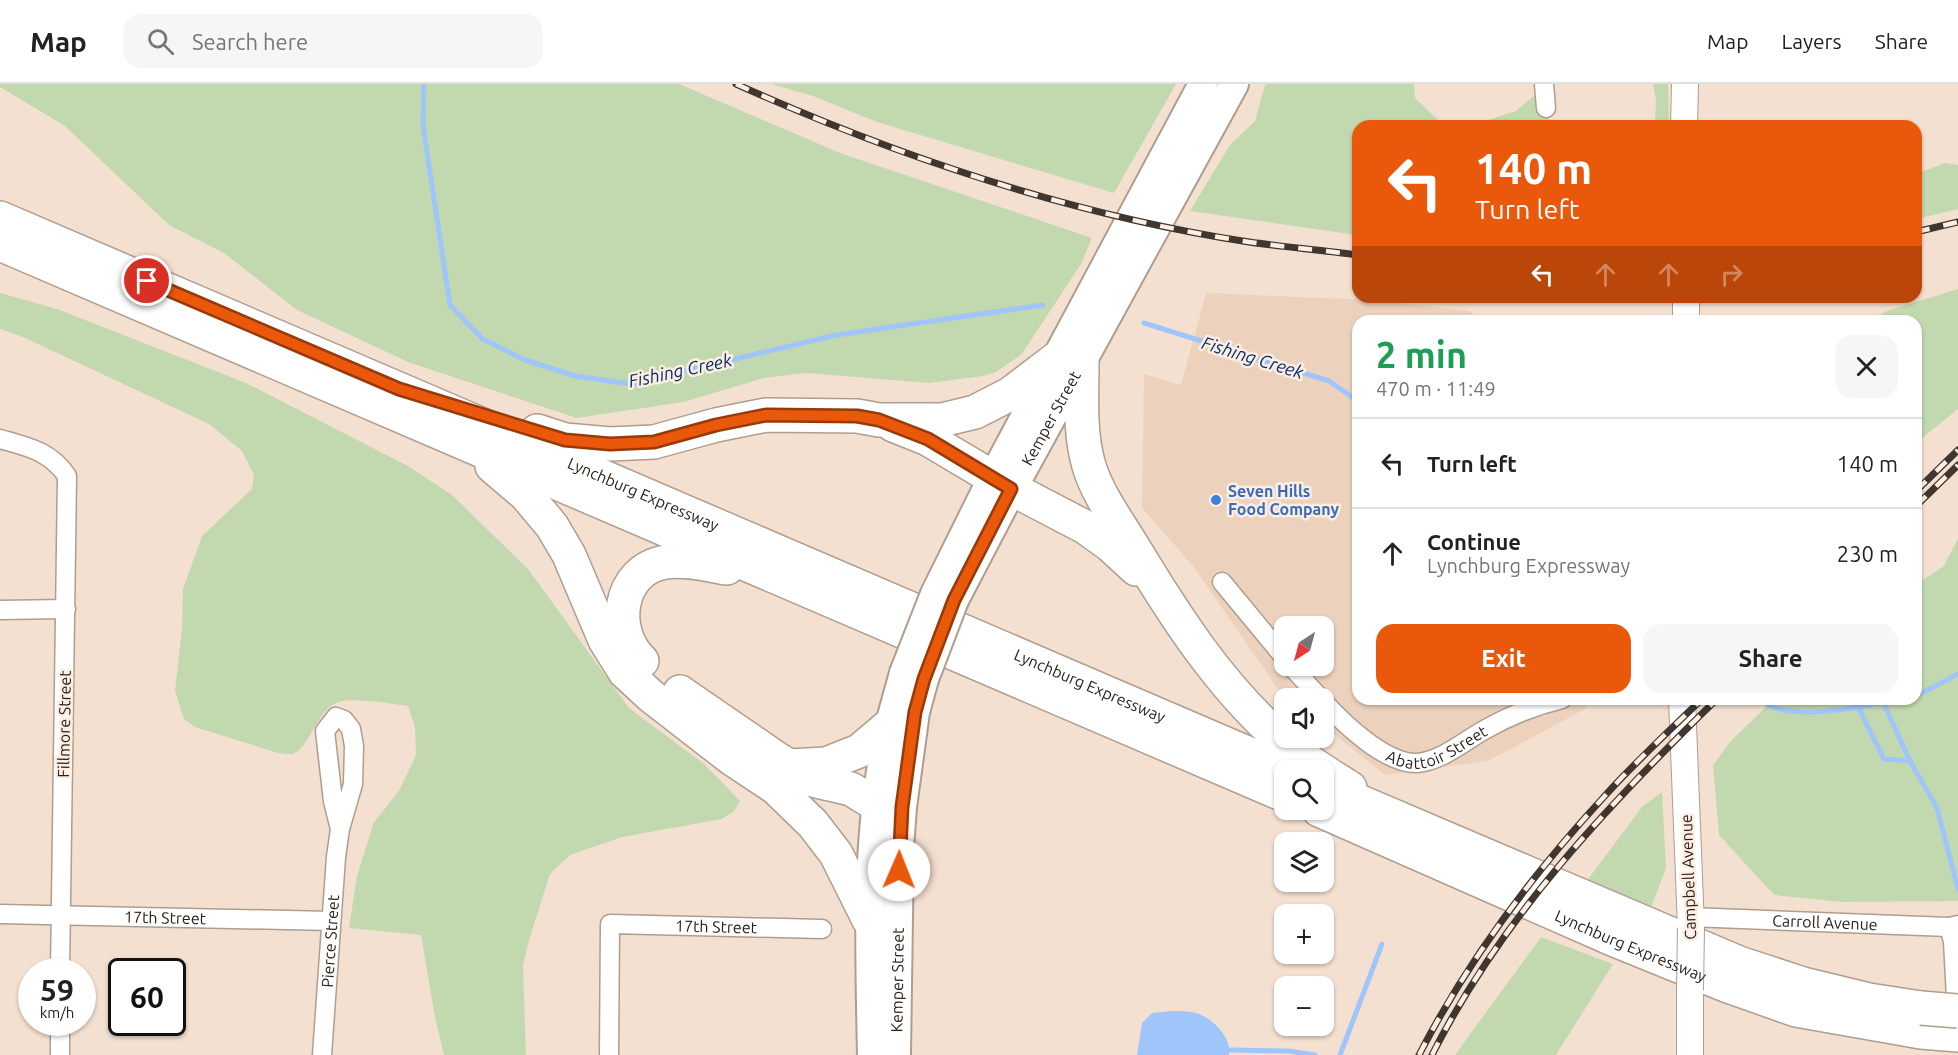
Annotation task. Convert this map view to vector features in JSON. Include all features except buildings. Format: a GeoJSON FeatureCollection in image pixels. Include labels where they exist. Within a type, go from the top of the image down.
{"type":"FeatureCollection","features":[{"type":"Feature","properties":{"kind":"highway","name":"Lynchburg Expressway"},"geometry":{"type":"LineString","coordinates":[[0,218],[1274,765]]}},
{"type":"Feature","properties":{"kind":"highway","name":"Lynchburg Expressway"},"geometry":{"type":"LineString","coordinates":[[0,244],[1274,791]]}},
{"type":"Feature","properties":{"kind":"highway"},"geometry":{"type":"LineString","coordinates":[[399,389],[565,440],[610,444],[654,442],[716,425],[766,415],[942,420],[975,412],[1069,360],[1082,436],[1090,468],[1100,491],[1162,593],[1208,659],[1240,699],[1277,736],[1312,763],[1392,815]]}},
{"type":"Feature","properties":{"kind":"highway"},"geometry":{"type":"LineString","coordinates":[[879,420],[928,439],[1002,483],[1085,526],[1162,593]]}},
{"type":"Feature","properties":{"kind":"highway"},"geometry":{"type":"LineString","coordinates":[[468,445],[526,495],[552,526],[569,555],[606,640],[625,672],[651,696],[731,758],[782,777],[840,807],[889,806]]}},
{"type":"Feature","properties":{"kind":"highway"},"geometry":{"type":"LineString","coordinates":[[774,576],[691,563],[666,562],[646,569],[633,582],[624,597],[621,610],[629,641],[638,657],[661,679],[782,777],[836,854],[869,920]]}},
{"type":"Feature","properties":{"kind":"highway"},"geometry":{"type":"LineString","coordinates":[[782,777],[859,751],[891,724]]}},
{"type":"Feature","properties":{"kind":"highway","name":"Lynchburg Expressway"},"geometry":{"type":"LineString","coordinates":[[1334,791],[1739,963],[1803,984],[1869,1000],[1958,1034]]}},
{"type":"Feature","properties":{"kind":"highway","name":"Lynchburg Expressway"},"geometry":{"type":"LineString","coordinates":[[1334,817],[1610,938],[1728,986],[1796,1010],[1922,1020],[1958,1011]]}},
{"type":"Feature","properties":{"kind":"main road","name":"Kemper Street"},"geometry":{"type":"LineString","coordinates":[[1069,360],[1203,84]]}},
{"type":"Feature","properties":{"kind":"main road","name":"Kemper Street"},"geometry":{"type":"LineString","coordinates":[[896,1055],[899,848],[889,806],[884,753],[891,724],[914,676],[944,597],[1002,483],[1069,360],[1234,84]]}},
{"type":"Feature","properties":{"kind":"main road"},"geometry":{"type":"LineString","coordinates":[[1684,84],[1684,120]]}},
{"type":"Feature","properties":{"kind":"main road","name":"Kemper Street"},"geometry":{"type":"LineString","coordinates":[[872,1055],[869,920],[889,806],[915,712],[914,676]]}},
{"type":"Feature","properties":{"kind":"main road","name":"Campbell Avenue"},"geometry":{"type":"LineString","coordinates":[[1682,705],[1690,923],[1690,1055]]}},
{"type":"Feature","properties":{"kind":"street"},"geometry":{"type":"LineString","coordinates":[[1544,84],[1546,108]]}},
{"type":"Feature","properties":{"kind":"street","name":"Fillmore Street"},"geometry":{"type":"LineString","coordinates":[[0,439],[42,452],[59,464],[67,476],[60,958]]}},
{"type":"Feature","properties":{"kind":"street"},"geometry":{"type":"LineString","coordinates":[[1222,582],[1274,645]]}},
{"type":"Feature","properties":{"kind":"street"},"geometry":{"type":"LineString","coordinates":[[0,610],[66,609]]}},
{"type":"Feature","properties":{"kind":"street","name":"Abattoir Street"},"geometry":{"type":"LineString","coordinates":[[1300,676],[1311,688]]}},
{"type":"Feature","properties":{"kind":"street","name":"Abattoir Street"},"geometry":{"type":"LineString","coordinates":[[1334,711],[1372,746],[1394,758],[1414,763],[1433,760],[1488,728],[1541,705]]}},
{"type":"Feature","properties":{"kind":"street","name":"Pierce Street"},"geometry":{"type":"LineString","coordinates":[[322,1055],[340,828],[353,784],[354,746],[351,729],[344,720],[336,717],[325,731],[333,801],[340,828]]}},
{"type":"Feature","properties":{"kind":"street","name":"17th Street"},"geometry":{"type":"LineString","coordinates":[[0,914],[331,921]]}},
{"type":"Feature","properties":{"kind":"street","name":"Carroll Avenue"},"geometry":{"type":"LineString","coordinates":[[1690,923],[1953,926]]}},
{"type":"Feature","properties":{"kind":"street","name":"17th Street"},"geometry":{"type":"LineString","coordinates":[[609,1055],[610,924],[822,929]]}},
{"type":"Feature","properties":{"kind":"street"},"geometry":{"type":"LineString","coordinates":[[1953,926],[1958,1034]]}},
{"type":"Feature","properties":{"kind":"street"},"geometry":{"type":"LineString","coordinates":[[60,1036],[60,1055]]}},
{"type":"Feature","properties":{"kind":"shaded area"},"geometry":{"type":"Polygon","coordinates":[[[1206,293],[1352,299],[1352,303],[1398,303],[1469,311],[1474,315],[1352,315],[1352,705],[1587,705],[1585,709],[1488,761],[1385,775],[1334,734],[1334,688],[1277,688],[1193,566],[1142,508],[1144,374],[1181,385],[1206,293]]]}},
{"type":"Feature","properties":{"kind":"green space"},"geometry":{"type":"Polygon","coordinates":[[[0,84],[679,84],[840,153],[1092,238],[1081,264],[1021,355],[996,372],[983,376],[929,383],[806,373],[764,378],[683,402],[577,418],[408,362],[297,310],[224,253],[169,225],[65,126],[0,87],[0,84]]]}},
{"type":"Feature","properties":{"kind":"green space"},"geometry":{"type":"Polygon","coordinates":[[[771,84],[1176,84],[1114,193],[877,122],[813,96],[771,84]]]}},
{"type":"Feature","properties":{"kind":"green space"},"geometry":{"type":"Polygon","coordinates":[[[1414,84],[1415,98],[1438,120],[1352,120],[1352,234],[1190,211],[1230,145],[1255,121],[1265,85],[1414,84]]]}},
{"type":"Feature","properties":{"kind":"green space"},"geometry":{"type":"Polygon","coordinates":[[[1653,84],[1668,84],[1669,120],[1655,120],[1656,100],[1653,84]]]}},
{"type":"Feature","properties":{"kind":"green space"},"geometry":{"type":"Polygon","coordinates":[[[1535,95],[1551,120],[1488,120],[1516,111],[1535,95]]]}},
{"type":"Feature","properties":{"kind":"green space"},"geometry":{"type":"Polygon","coordinates":[[[1945,163],[1958,165],[1958,209],[1922,218],[1922,172],[1945,163]]]}},
{"type":"Feature","properties":{"kind":"green space"},"geometry":{"type":"Polygon","coordinates":[[[1958,289],[1958,409],[1922,438],[1922,315],[1880,315],[1913,303],[1922,303],[1922,300],[1958,289]]]}},
{"type":"Feature","properties":{"kind":"green space"},"geometry":{"type":"Polygon","coordinates":[[[0,293],[57,309],[246,383],[408,466],[452,495],[528,569],[629,708],[704,764],[740,801],[733,812],[722,819],[622,837],[570,855],[550,874],[523,966],[526,1055],[444,1055],[421,935],[349,928],[357,876],[374,822],[399,791],[416,755],[415,727],[408,706],[362,701],[338,702],[324,713],[304,745],[291,754],[278,753],[195,727],[184,719],[175,691],[182,628],[183,589],[202,536],[252,489],[254,475],[242,451],[209,424],[23,337],[0,329],[0,293]]]}},
{"type":"Feature","properties":{"kind":"green space"},"geometry":{"type":"Polygon","coordinates":[[[1958,539],[1958,901],[1843,902],[1774,895],[1719,835],[1713,765],[1731,741],[1768,705],[1922,705],[1922,580],[1943,567],[1958,539]]]}},
{"type":"Feature","properties":{"kind":"green space"},"geometry":{"type":"Polygon","coordinates":[[[1662,792],[1666,868],[1648,915],[1586,882],[1642,807],[1662,792]]]}},
{"type":"Feature","properties":{"kind":"green space"},"geometry":{"type":"Polygon","coordinates":[[[1541,937],[1613,964],[1556,1055],[1455,1055],[1541,937]]]}},
{"type":"Feature","properties":{"kind":"water"},"geometry":{"type":"Polygon","coordinates":[[[1187,1011],[1208,1019],[1224,1035],[1229,1055],[1137,1055],[1142,1023],[1152,1013],[1187,1011]]]}},
{"type":"Feature","properties":{"kind":"waterway","name":"Fishing Creek"},"geometry":{"type":"LineString","coordinates":[[424,84],[423,126],[450,305],[483,339],[525,360],[575,376],[630,384],[836,335],[1043,305]]}},
{"type":"Feature","properties":{"kind":"waterway","name":"Fishing Creek"},"geometry":{"type":"LineString","coordinates":[[1144,323],[1329,381],[1352,397]]}},
{"type":"Feature","properties":{"kind":"waterway","name":"Fishing Creek"},"geometry":{"type":"LineString","coordinates":[[1922,693],[1958,674]]}},
{"type":"Feature","properties":{"kind":"waterway","name":"Fishing Creek"},"geometry":{"type":"LineString","coordinates":[[1769,705],[1788,711],[1807,712],[1866,705]]}},
{"type":"Feature","properties":{"kind":"waterway"},"geometry":{"type":"LineString","coordinates":[[1884,705],[1910,761],[1937,808],[1958,889]]}},
{"type":"Feature","properties":{"kind":"waterway"},"geometry":{"type":"LineString","coordinates":[[1858,707],[1884,759],[1910,761]]}},
{"type":"Feature","properties":{"kind":"waterway"},"geometry":{"type":"LineString","coordinates":[[1340,1055],[1382,944]]}},
{"type":"Feature","properties":{"kind":"waterway"},"geometry":{"type":"LineString","coordinates":[[1230,1050],[1288,1051],[1315,1055]]}},
{"type":"Feature","properties":{"kind":"railway"},"geometry":{"type":"LineString","coordinates":[[736,84],[860,136],[923,159],[1052,199],[1183,230],[1249,242],[1352,254]]}},
{"type":"Feature","properties":{"kind":"railway"},"geometry":{"type":"LineString","coordinates":[[1922,231],[1958,222]]}},
{"type":"Feature","properties":{"kind":"railway"},"geometry":{"type":"LineString","coordinates":[[1922,485],[1958,450]]}},
{"type":"Feature","properties":{"kind":"railway"},"geometry":{"type":"LineString","coordinates":[[1922,500],[1958,465]]}},
{"type":"Feature","properties":{"kind":"railway"},"geometry":{"type":"LineString","coordinates":[[1419,1055],[1479,953],[1550,858],[1614,786],[1696,705]]}},
{"type":"Feature","properties":{"kind":"railway"},"geometry":{"type":"LineString","coordinates":[[1432,1055],[1490,956],[1559,865],[1636,780],[1711,705]]}},
{"type":"Feature","properties":{"kind":"place","name":"Seven Hills Food Company"},"geometry":{"type":"Point","coordinates":[1216,500]}},
{"type":"Feature","properties":{"kind":"route"},"geometry":{"type":"LineString","coordinates":[[147,281],[399,389],[565,440],[610,444],[654,442],[716,425],[766,415],[857,416],[879,420],[928,439],[1011,489],[954,600],[924,679],[915,712],[902,807],[899,870]]}}]}
